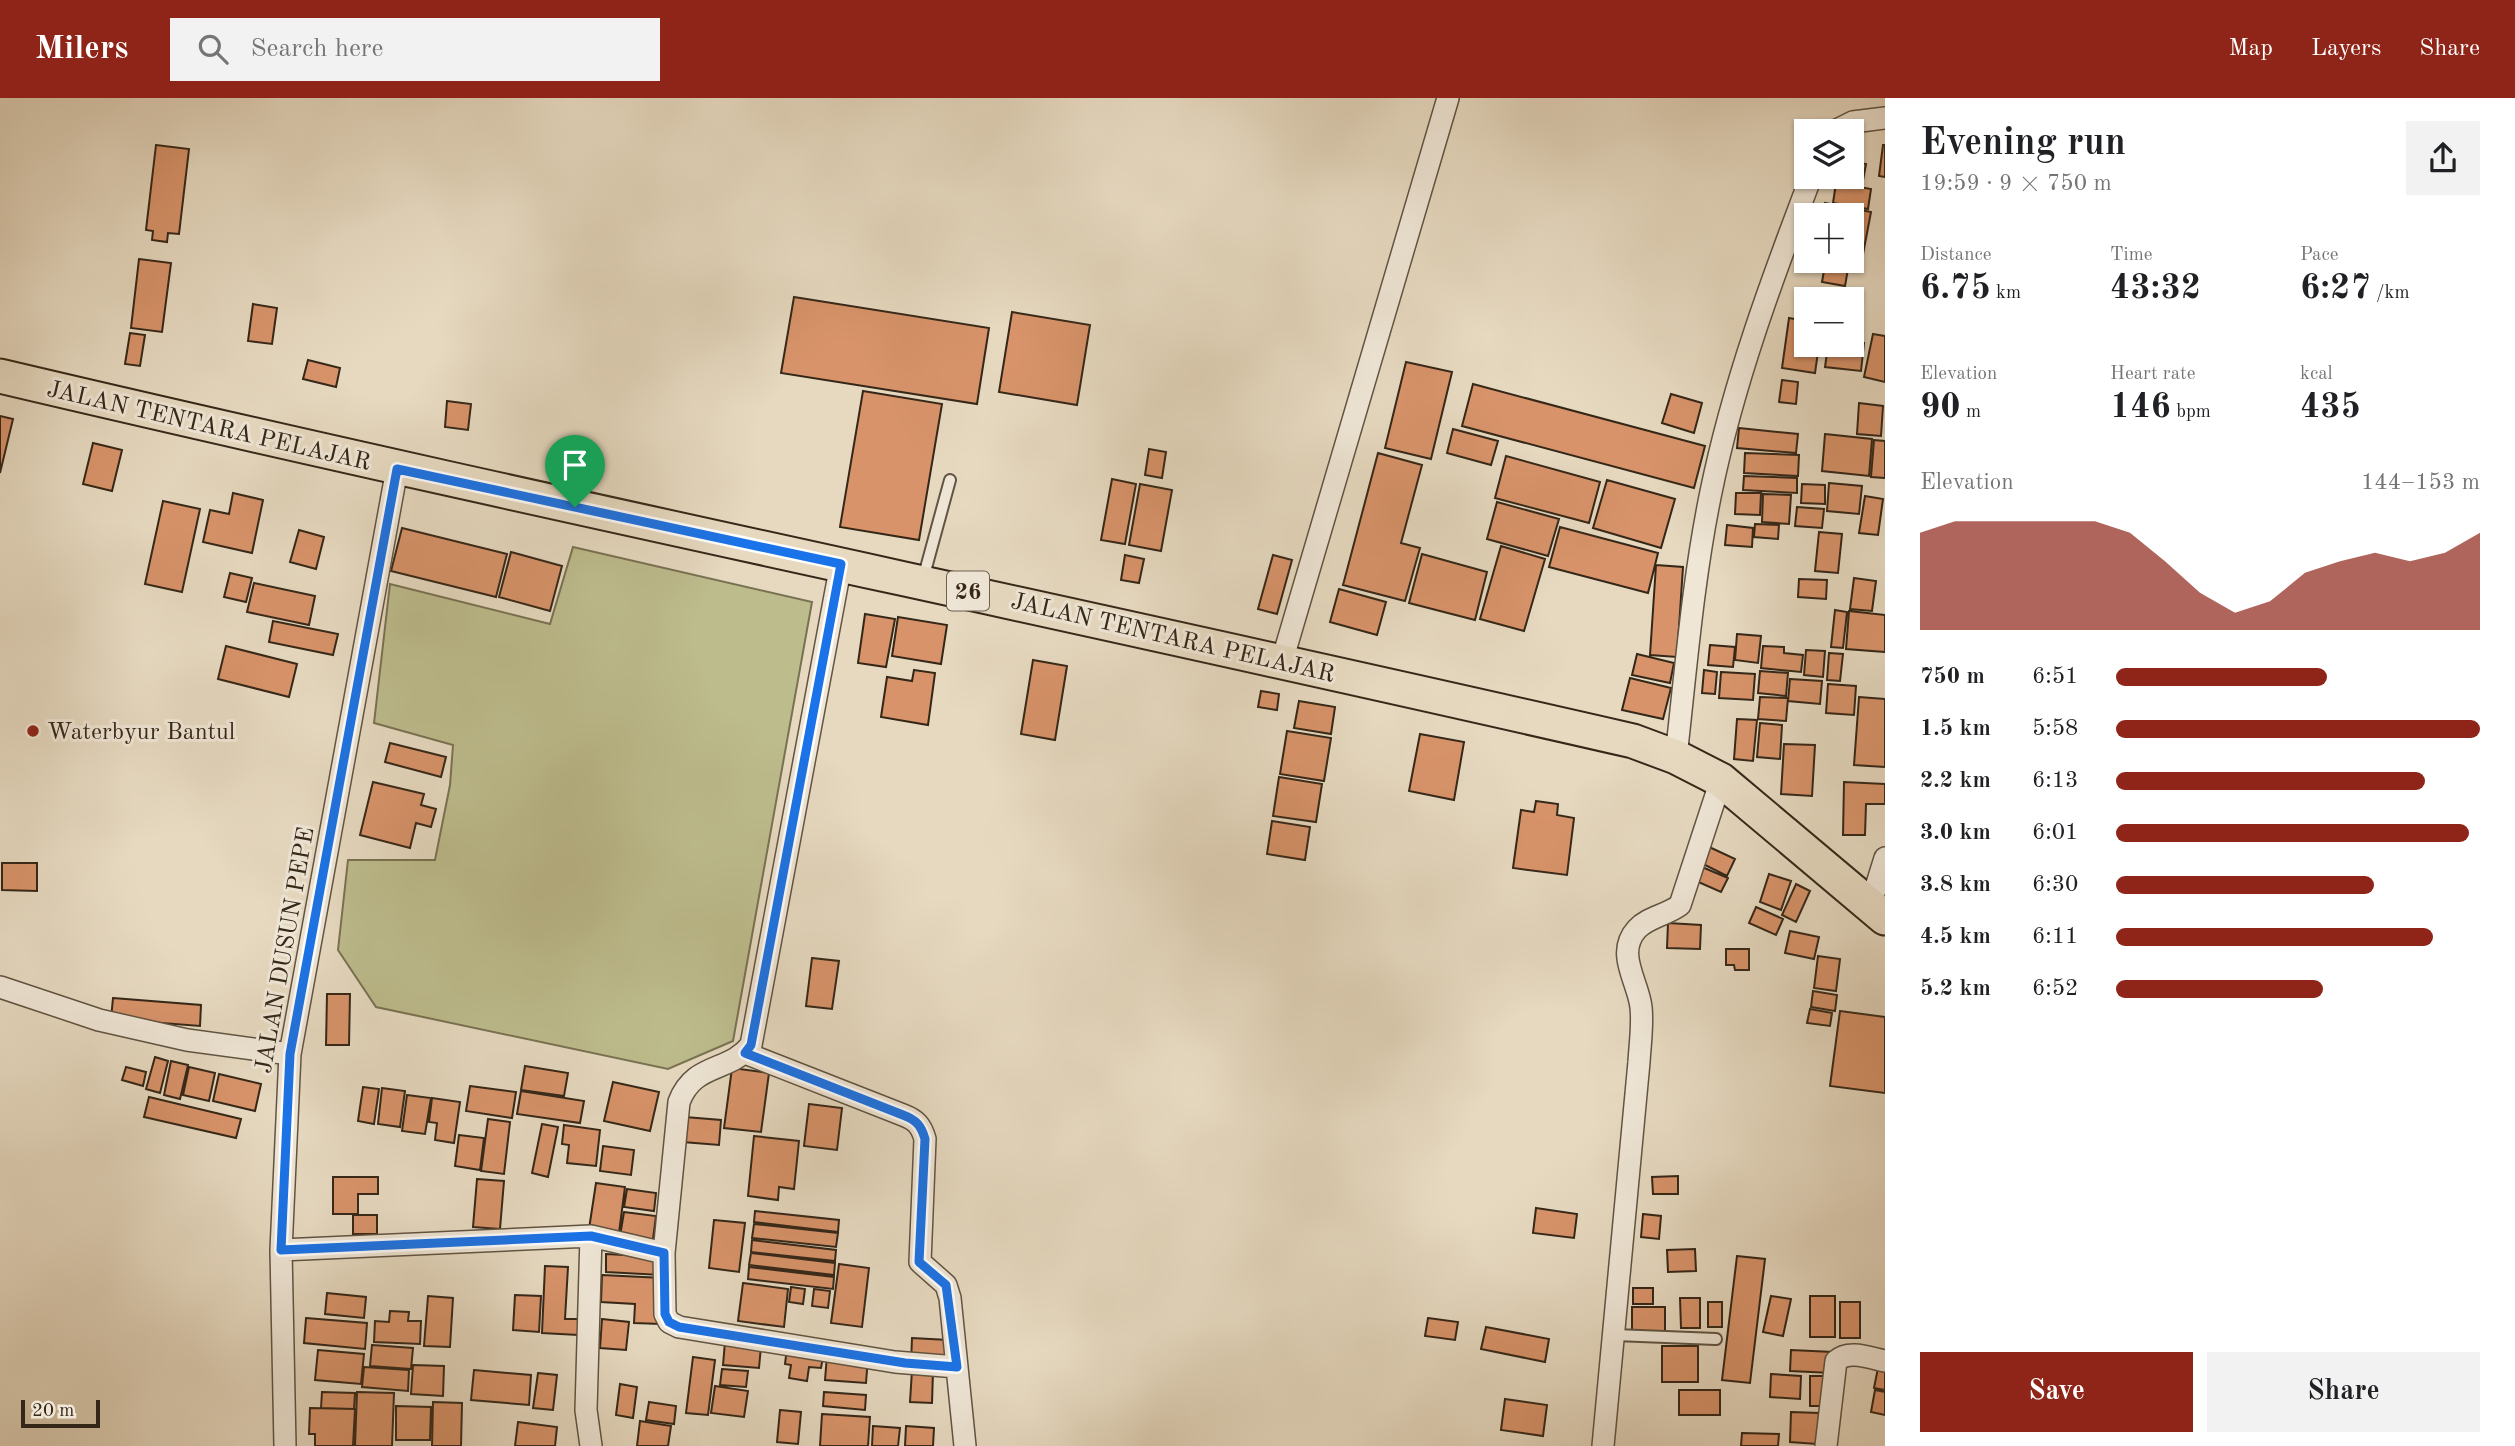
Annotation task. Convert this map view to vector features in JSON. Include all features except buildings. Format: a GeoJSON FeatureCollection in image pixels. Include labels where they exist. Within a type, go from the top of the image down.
{"type":"FeatureCollection","features":[{"type":"Feature","properties":{"kind":"main road","name":"JALAN TENTARA PELAJAR"},"geometry":{"type":"LineString","coordinates":[[0,376],[397,469],[922,581],[1633,741],[1676,757],[1720,780],[1878,910]]}},
{"type":"Feature","properties":{"kind":"street"},"geometry":{"type":"LineString","coordinates":[[1282,661],[1448,98]]}},
{"type":"Feature","properties":{"kind":"street"},"geometry":{"type":"LineString","coordinates":[[1864,121],[1885,118]]}},
{"type":"Feature","properties":{"kind":"street"},"geometry":{"type":"LineString","coordinates":[[1676,757],[1701,547],[1720,450],[1767,293],[1806,189]]}},
{"type":"Feature","properties":{"kind":"street","name":"JALAN DUSUN PEPE"},"geometry":{"type":"LineString","coordinates":[[285,1446],[281,1250],[290,1054],[397,469]]}},
{"type":"Feature","properties":{"kind":"street"},"geometry":{"type":"LineString","coordinates":[[841,564],[751,1045],[745,1053],[699,1074],[684,1089],[679,1102],[664,1253],[665,1314],[669,1322],[679,1327],[905,1363],[957,1367]]}},
{"type":"Feature","properties":{"kind":"street"},"geometry":{"type":"LineString","coordinates":[[1603,1446],[1639,1062],[1641,1005],[1631,978],[1628,956],[1630,939],[1639,926],[1680,905],[1720,780]]}},
{"type":"Feature","properties":{"kind":"street"},"geometry":{"type":"LineString","coordinates":[[1878,910],[1885,858]]}},
{"type":"Feature","properties":{"kind":"street"},"geometry":{"type":"LineString","coordinates":[[0,987],[99,1020],[187,1040],[290,1054]]}},
{"type":"Feature","properties":{"kind":"street"},"geometry":{"type":"LineString","coordinates":[[745,1053],[903,1115],[916,1121],[922,1129],[925,1139],[919,1262],[946,1285],[965,1446]]}},
{"type":"Feature","properties":{"kind":"street"},"geometry":{"type":"LineString","coordinates":[[281,1250],[591,1236],[664,1253]]}},
{"type":"Feature","properties":{"kind":"street"},"geometry":{"type":"LineString","coordinates":[[591,1236],[586,1410],[591,1446]]}},
{"type":"Feature","properties":{"kind":"street"},"geometry":{"type":"LineString","coordinates":[[1826,1446],[1836,1361],[1840,1356],[1853,1355],[1885,1361]]}},
{"type":"Feature","properties":{"kind":"lane"},"geometry":{"type":"LineString","coordinates":[[922,581],[950,480]]}},
{"type":"Feature","properties":{"kind":"lane"},"geometry":{"type":"LineString","coordinates":[[1615,1335],[1716,1339]]}},
{"type":"Feature","properties":{"kind":"shaded area"},"geometry":{"type":"Polygon","coordinates":[[[573,547],[812,602],[733,1041],[668,1069],[376,1007],[338,950],[348,860],[435,860],[450,785],[453,745],[374,723],[390,584],[550,624],[573,547]]]}},
{"type":"Feature","properties":{"kind":"place","name":"Waterbyur Bantul"},"geometry":{"type":"Point","coordinates":[33,731]}},
{"type":"Feature","properties":{"kind":"route"},"geometry":{"type":"LineString","coordinates":[[397,469],[575,507],[841,564],[751,1045],[745,1053],[903,1115],[916,1121],[922,1129],[925,1139],[919,1262],[946,1285],[950,1298],[957,1367],[905,1363],[679,1327],[669,1322],[665,1314],[664,1253],[591,1236],[281,1250],[290,1054],[397,469]]}}]}
